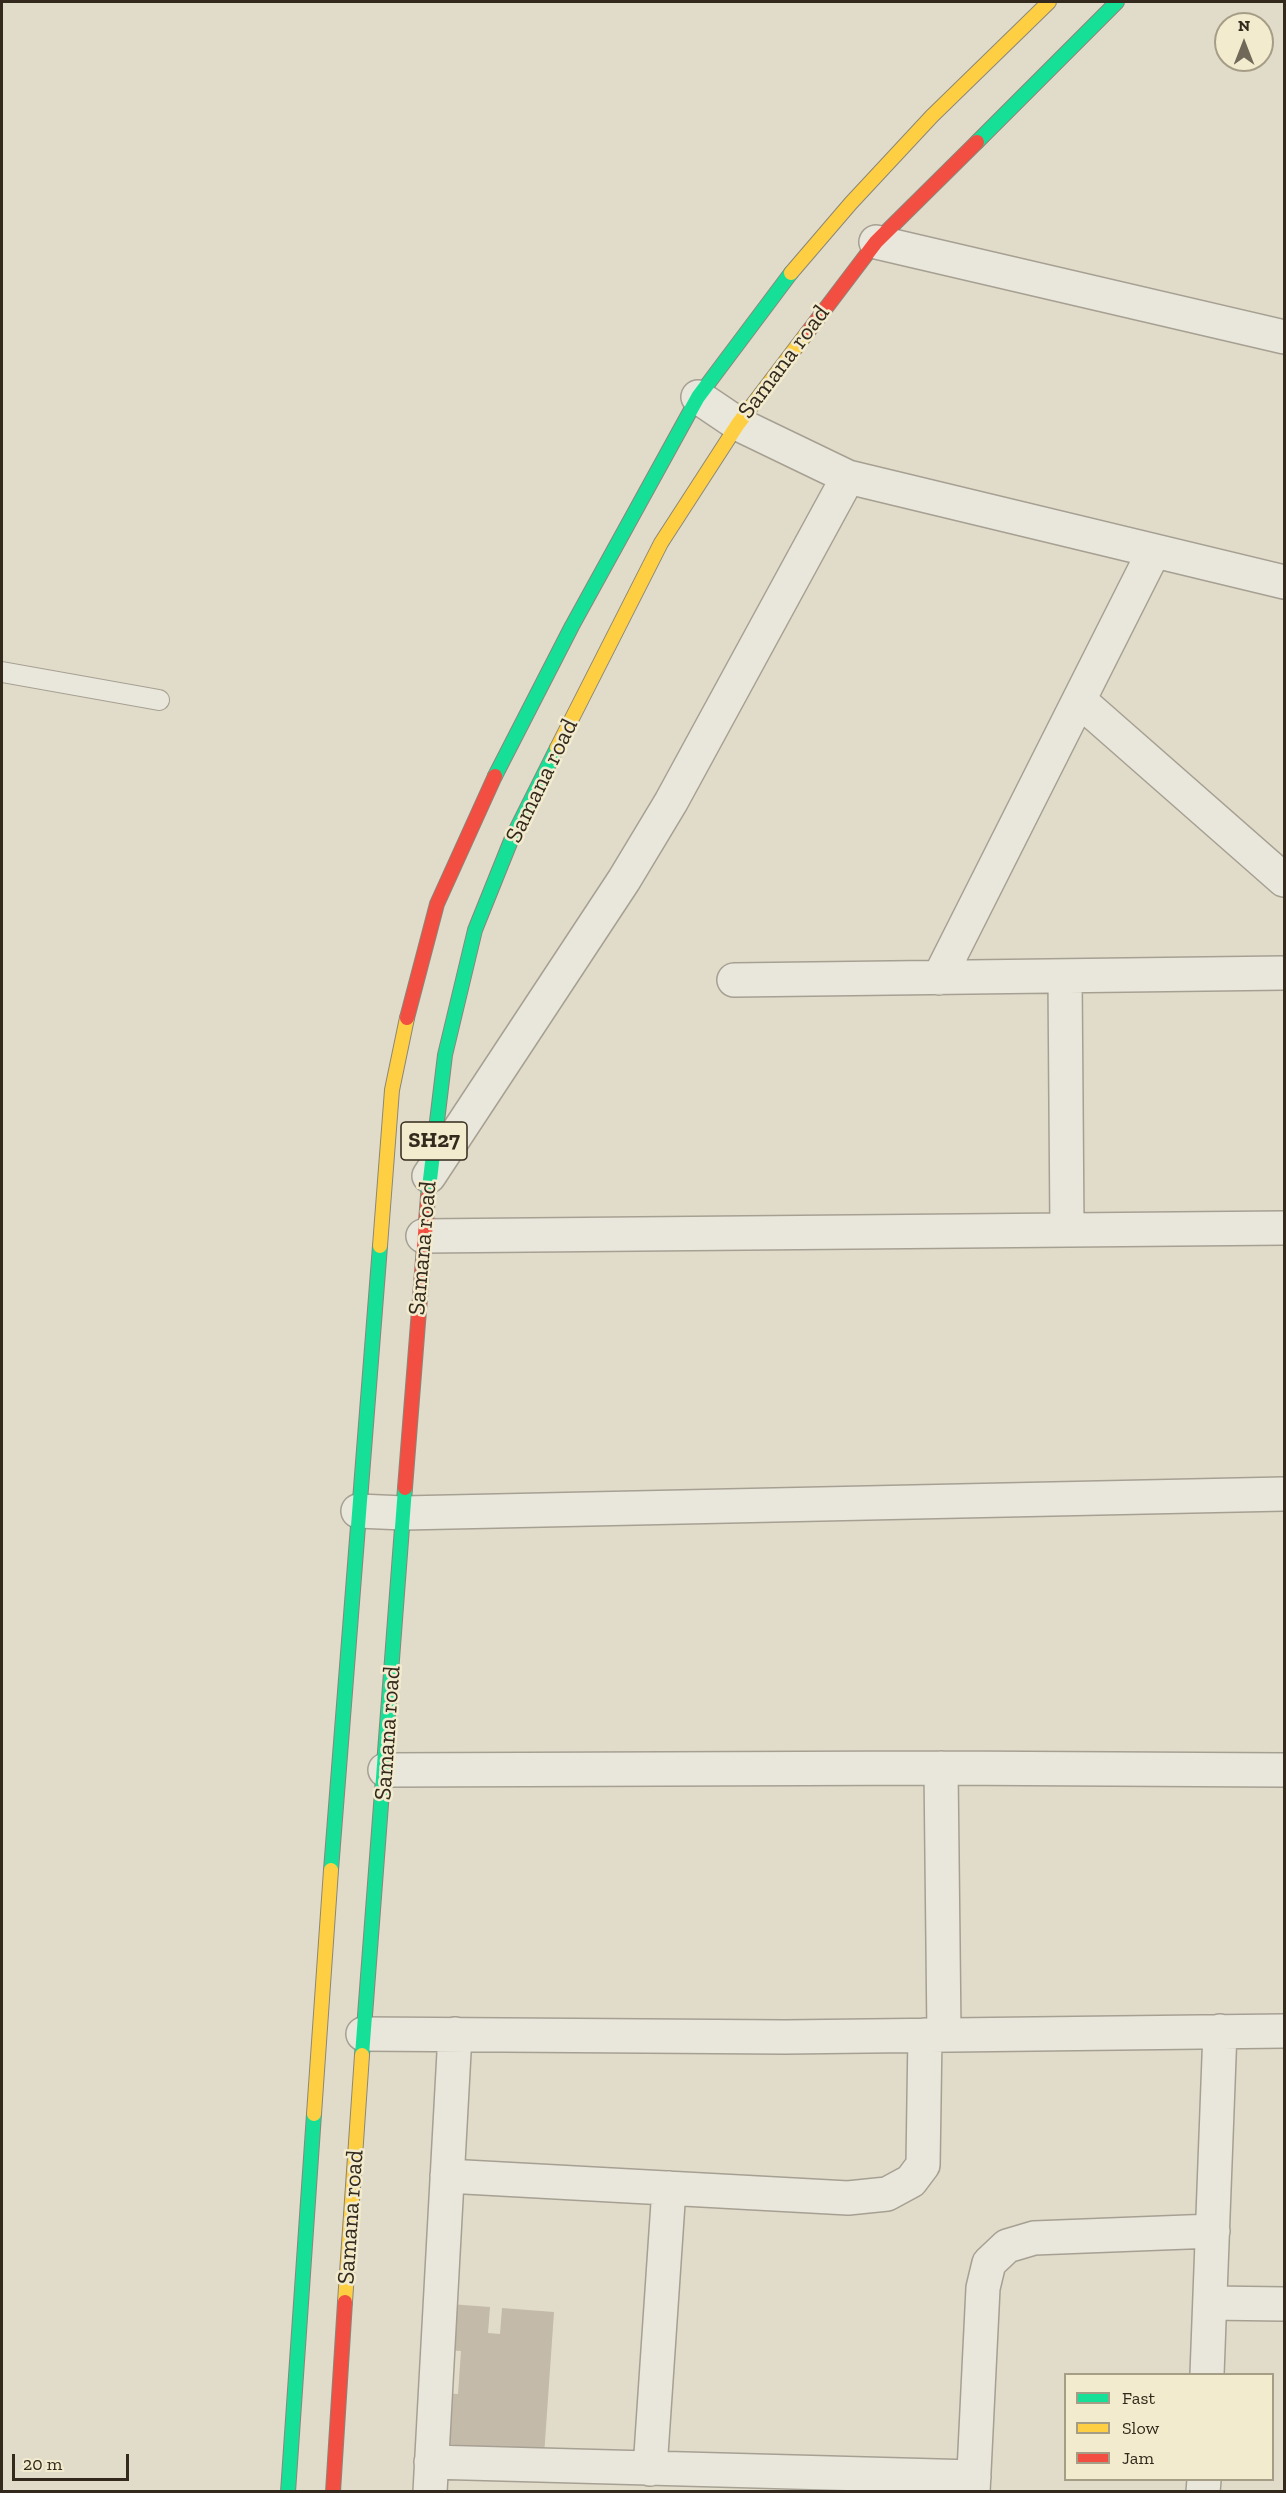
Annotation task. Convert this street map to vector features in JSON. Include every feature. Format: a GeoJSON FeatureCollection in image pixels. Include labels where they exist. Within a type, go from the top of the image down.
{"type":"FeatureCollection","features":[{"type":"Feature","properties":{"kind":"main road","name":"Samana road"},"geometry":{"type":"LineString","coordinates":[[288,2492],[358,1511],[393,1090],[412,993],[438,904],[496,775],[534,700],[698,397],[772,296],[851,203],[932,116],[1049,2]]}},
{"type":"Feature","properties":{"kind":"main road","name":"Samana road"},"geometry":{"type":"LineString","coordinates":[[333,2492],[363,2034],[405,1513],[423,1236],[445,1055],[475,930],[512,838],[661,543],[738,424],[876,242],[1117,2]]}},
{"type":"Feature","properties":{"kind":"street"},"geometry":{"type":"LineString","coordinates":[[876,242],[1284,337]]}},
{"type":"Feature","properties":{"kind":"street"},"geometry":{"type":"LineString","coordinates":[[698,397],[738,424],[848,477],[1284,582]]}},
{"type":"Feature","properties":{"kind":"street"},"geometry":{"type":"LineString","coordinates":[[429,1176],[624,880],[671,802],[848,477]]}},
{"type":"Feature","properties":{"kind":"street"},"geometry":{"type":"LineString","coordinates":[[939,978],[1154,551]]}},
{"type":"Feature","properties":{"kind":"street"},"geometry":{"type":"LineString","coordinates":[[1079,700],[1284,880]]}},
{"type":"Feature","properties":{"kind":"street"},"geometry":{"type":"LineString","coordinates":[[734,980],[1284,973]]}},
{"type":"Feature","properties":{"kind":"street"},"geometry":{"type":"LineString","coordinates":[[1065,977],[1067,1230]]}},
{"type":"Feature","properties":{"kind":"street"},"geometry":{"type":"LineString","coordinates":[[423,1236],[1284,1228]]}},
{"type":"Feature","properties":{"kind":"street"},"geometry":{"type":"LineString","coordinates":[[358,1511],[405,1513],[1284,1494]]}},
{"type":"Feature","properties":{"kind":"street"},"geometry":{"type":"LineString","coordinates":[[385,1770],[941,1768],[1284,1770]]}},
{"type":"Feature","properties":{"kind":"street"},"geometry":{"type":"LineString","coordinates":[[447,2176],[848,2198],[887,2194],[911,2181],[923,2165],[934,2035],[941,1768]]}},
{"type":"Feature","properties":{"kind":"street"},"geometry":{"type":"LineString","coordinates":[[1208,2373],[1220,2031]]}},
{"type":"Feature","properties":{"kind":"street"},"geometry":{"type":"LineString","coordinates":[[363,2034],[785,2037],[1284,2031]]}},
{"type":"Feature","properties":{"kind":"street"},"geometry":{"type":"LineString","coordinates":[[455,2034],[431,2477],[650,2469],[973,2484],[983,2288],[989,2263],[1007,2246],[1034,2238],[1213,2230]]}},
{"type":"Feature","properties":{"kind":"street"},"geometry":{"type":"LineString","coordinates":[[650,2469],[669,2188]]}},
{"type":"Feature","properties":{"kind":"street"},"geometry":{"type":"LineString","coordinates":[[1210,2303],[1284,2304]]}},
{"type":"Feature","properties":{"kind":"lane"},"geometry":{"type":"LineString","coordinates":[[2,672],[159,700]]}},
{"type":"Feature","properties":{"kind":"building"},"geometry":{"type":"Polygon","coordinates":[[[450,2304],[490,2307],[488,2333],[500,2334],[502,2308],[554,2312],[544,2456],[440,2448],[443,2393],[458,2394],[461,2351],[446,2350],[450,2304]]]}},
{"type":"Feature","properties":{"kind":"traffic: fast"},"geometry":{"type":"LineString","coordinates":[[977,142],[1117,2]]}},
{"type":"Feature","properties":{"kind":"traffic: fast"},"geometry":{"type":"LineString","coordinates":[[495,776],[572,626],[698,397],[791,273]]}},
{"type":"Feature","properties":{"kind":"traffic: fast"},"geometry":{"type":"LineString","coordinates":[[428,1196],[445,1055],[475,930],[512,838],[557,748]]}},
{"type":"Feature","properties":{"kind":"traffic: fast"},"geometry":{"type":"LineString","coordinates":[[331,1870],[380,1246]]}},
{"type":"Feature","properties":{"kind":"traffic: fast"},"geometry":{"type":"LineString","coordinates":[[362,2055],[405,1488]]}},
{"type":"Feature","properties":{"kind":"traffic: fast"},"geometry":{"type":"LineString","coordinates":[[288,2492],[314,2114]]}},
{"type":"Feature","properties":{"kind":"traffic: slow"},"geometry":{"type":"LineString","coordinates":[[791,273],[851,203],[932,116],[1049,2]]}},
{"type":"Feature","properties":{"kind":"traffic: slow"},"geometry":{"type":"LineString","coordinates":[[557,748],[661,543],[738,424],[807,333]]}},
{"type":"Feature","properties":{"kind":"traffic: slow"},"geometry":{"type":"LineString","coordinates":[[380,1246],[392,1090],[407,1018]]}},
{"type":"Feature","properties":{"kind":"traffic: slow"},"geometry":{"type":"LineString","coordinates":[[314,2114],[331,1870]]}},
{"type":"Feature","properties":{"kind":"traffic: slow"},"geometry":{"type":"LineString","coordinates":[[345,2302],[362,2055]]}},
{"type":"Feature","properties":{"kind":"traffic: jam"},"geometry":{"type":"LineString","coordinates":[[807,333],[876,242],[977,142]]}},
{"type":"Feature","properties":{"kind":"traffic: jam"},"geometry":{"type":"LineString","coordinates":[[407,1018],[437,904],[495,776]]}},
{"type":"Feature","properties":{"kind":"traffic: jam"},"geometry":{"type":"LineString","coordinates":[[405,1488],[428,1196]]}},
{"type":"Feature","properties":{"kind":"traffic: jam"},"geometry":{"type":"LineString","coordinates":[[333,2492],[345,2302]]}}]}
